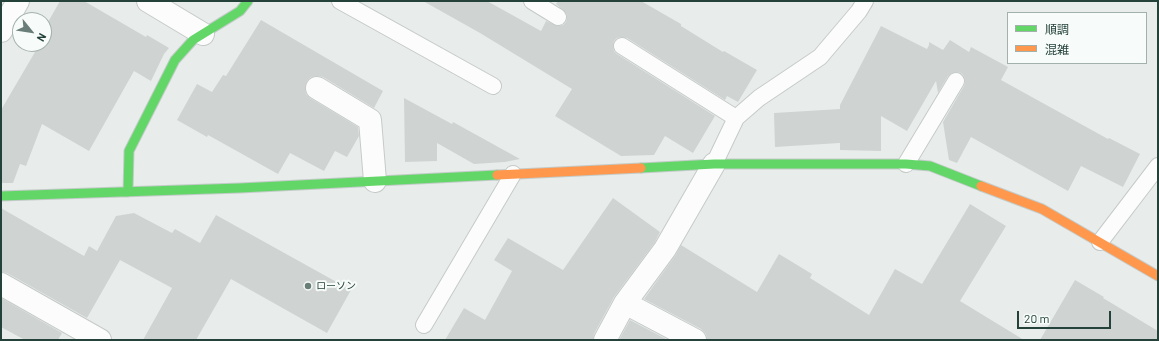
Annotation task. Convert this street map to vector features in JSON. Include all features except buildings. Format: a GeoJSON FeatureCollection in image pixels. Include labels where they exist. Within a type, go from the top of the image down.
{"type":"FeatureCollection","features":[{"type":"Feature","properties":{"kind":"street"},"geometry":{"type":"LineString","coordinates":[[1,31],[18,1]]}},
{"type":"Feature","properties":{"kind":"street"},"geometry":{"type":"LineString","coordinates":[[148,1],[203,34]]}},
{"type":"Feature","properties":{"kind":"street"},"geometry":{"type":"LineString","coordinates":[[128,192],[129,151],[175,60],[193,40],[240,11],[248,1]]}},
{"type":"Feature","properties":{"kind":"street"},"geometry":{"type":"LineString","coordinates":[[317,88],[370,120],[375,181]]}},
{"type":"Feature","properties":{"kind":"street"},"geometry":{"type":"LineString","coordinates":[[1,196],[240,188],[714,164],[906,164],[930,166],[1042,209],[1158,276]]}},
{"type":"Feature","properties":{"kind":"street"},"geometry":{"type":"LineString","coordinates":[[605,340],[625,303],[665,249],[714,164]]}},
{"type":"Feature","properties":{"kind":"street"},"geometry":{"type":"LineString","coordinates":[[1,284],[95,339]]}},
{"type":"Feature","properties":{"kind":"street"},"geometry":{"type":"LineString","coordinates":[[625,303],[695,340]]}},
{"type":"Feature","properties":{"kind":"lane"},"geometry":{"type":"LineString","coordinates":[[340,1],[493,86]]}},
{"type":"Feature","properties":{"kind":"lane"},"geometry":{"type":"LineString","coordinates":[[533,1],[558,17]]}},
{"type":"Feature","properties":{"kind":"lane"},"geometry":{"type":"LineString","coordinates":[[714,164],[736,118],[758,98],[820,57],[859,11],[865,1]]}},
{"type":"Feature","properties":{"kind":"lane"},"geometry":{"type":"LineString","coordinates":[[622,46],[736,118]]}},
{"type":"Feature","properties":{"kind":"lane"},"geometry":{"type":"LineString","coordinates":[[906,164],[956,82]]}},
{"type":"Feature","properties":{"kind":"lane"},"geometry":{"type":"LineString","coordinates":[[1100,242],[1158,166]]}},
{"type":"Feature","properties":{"kind":"lane"},"geometry":{"type":"LineString","coordinates":[[424,325],[513,174]]}},
{"type":"Feature","properties":{"kind":"traffic: fast"},"geometry":{"type":"LineString","coordinates":[[128,192],[129,151],[175,60],[193,40],[240,11],[248,1]]}},
{"type":"Feature","properties":{"kind":"traffic: fast"},"geometry":{"type":"LineString","coordinates":[[641,168],[714,164],[906,164],[930,166],[981,186]]}},
{"type":"Feature","properties":{"kind":"traffic: fast"},"geometry":{"type":"LineString","coordinates":[[1,196],[240,188],[497,175]]}},
{"type":"Feature","properties":{"kind":"traffic: slow"},"geometry":{"type":"LineString","coordinates":[[497,175],[641,168]]}},
{"type":"Feature","properties":{"kind":"traffic: slow"},"geometry":{"type":"LineString","coordinates":[[981,186],[1042,209],[1158,276]]}},
{"type":"Feature","properties":{"kind":"place","name":"ローソン"},"geometry":{"type":"Point","coordinates":[308,286]}}]}
